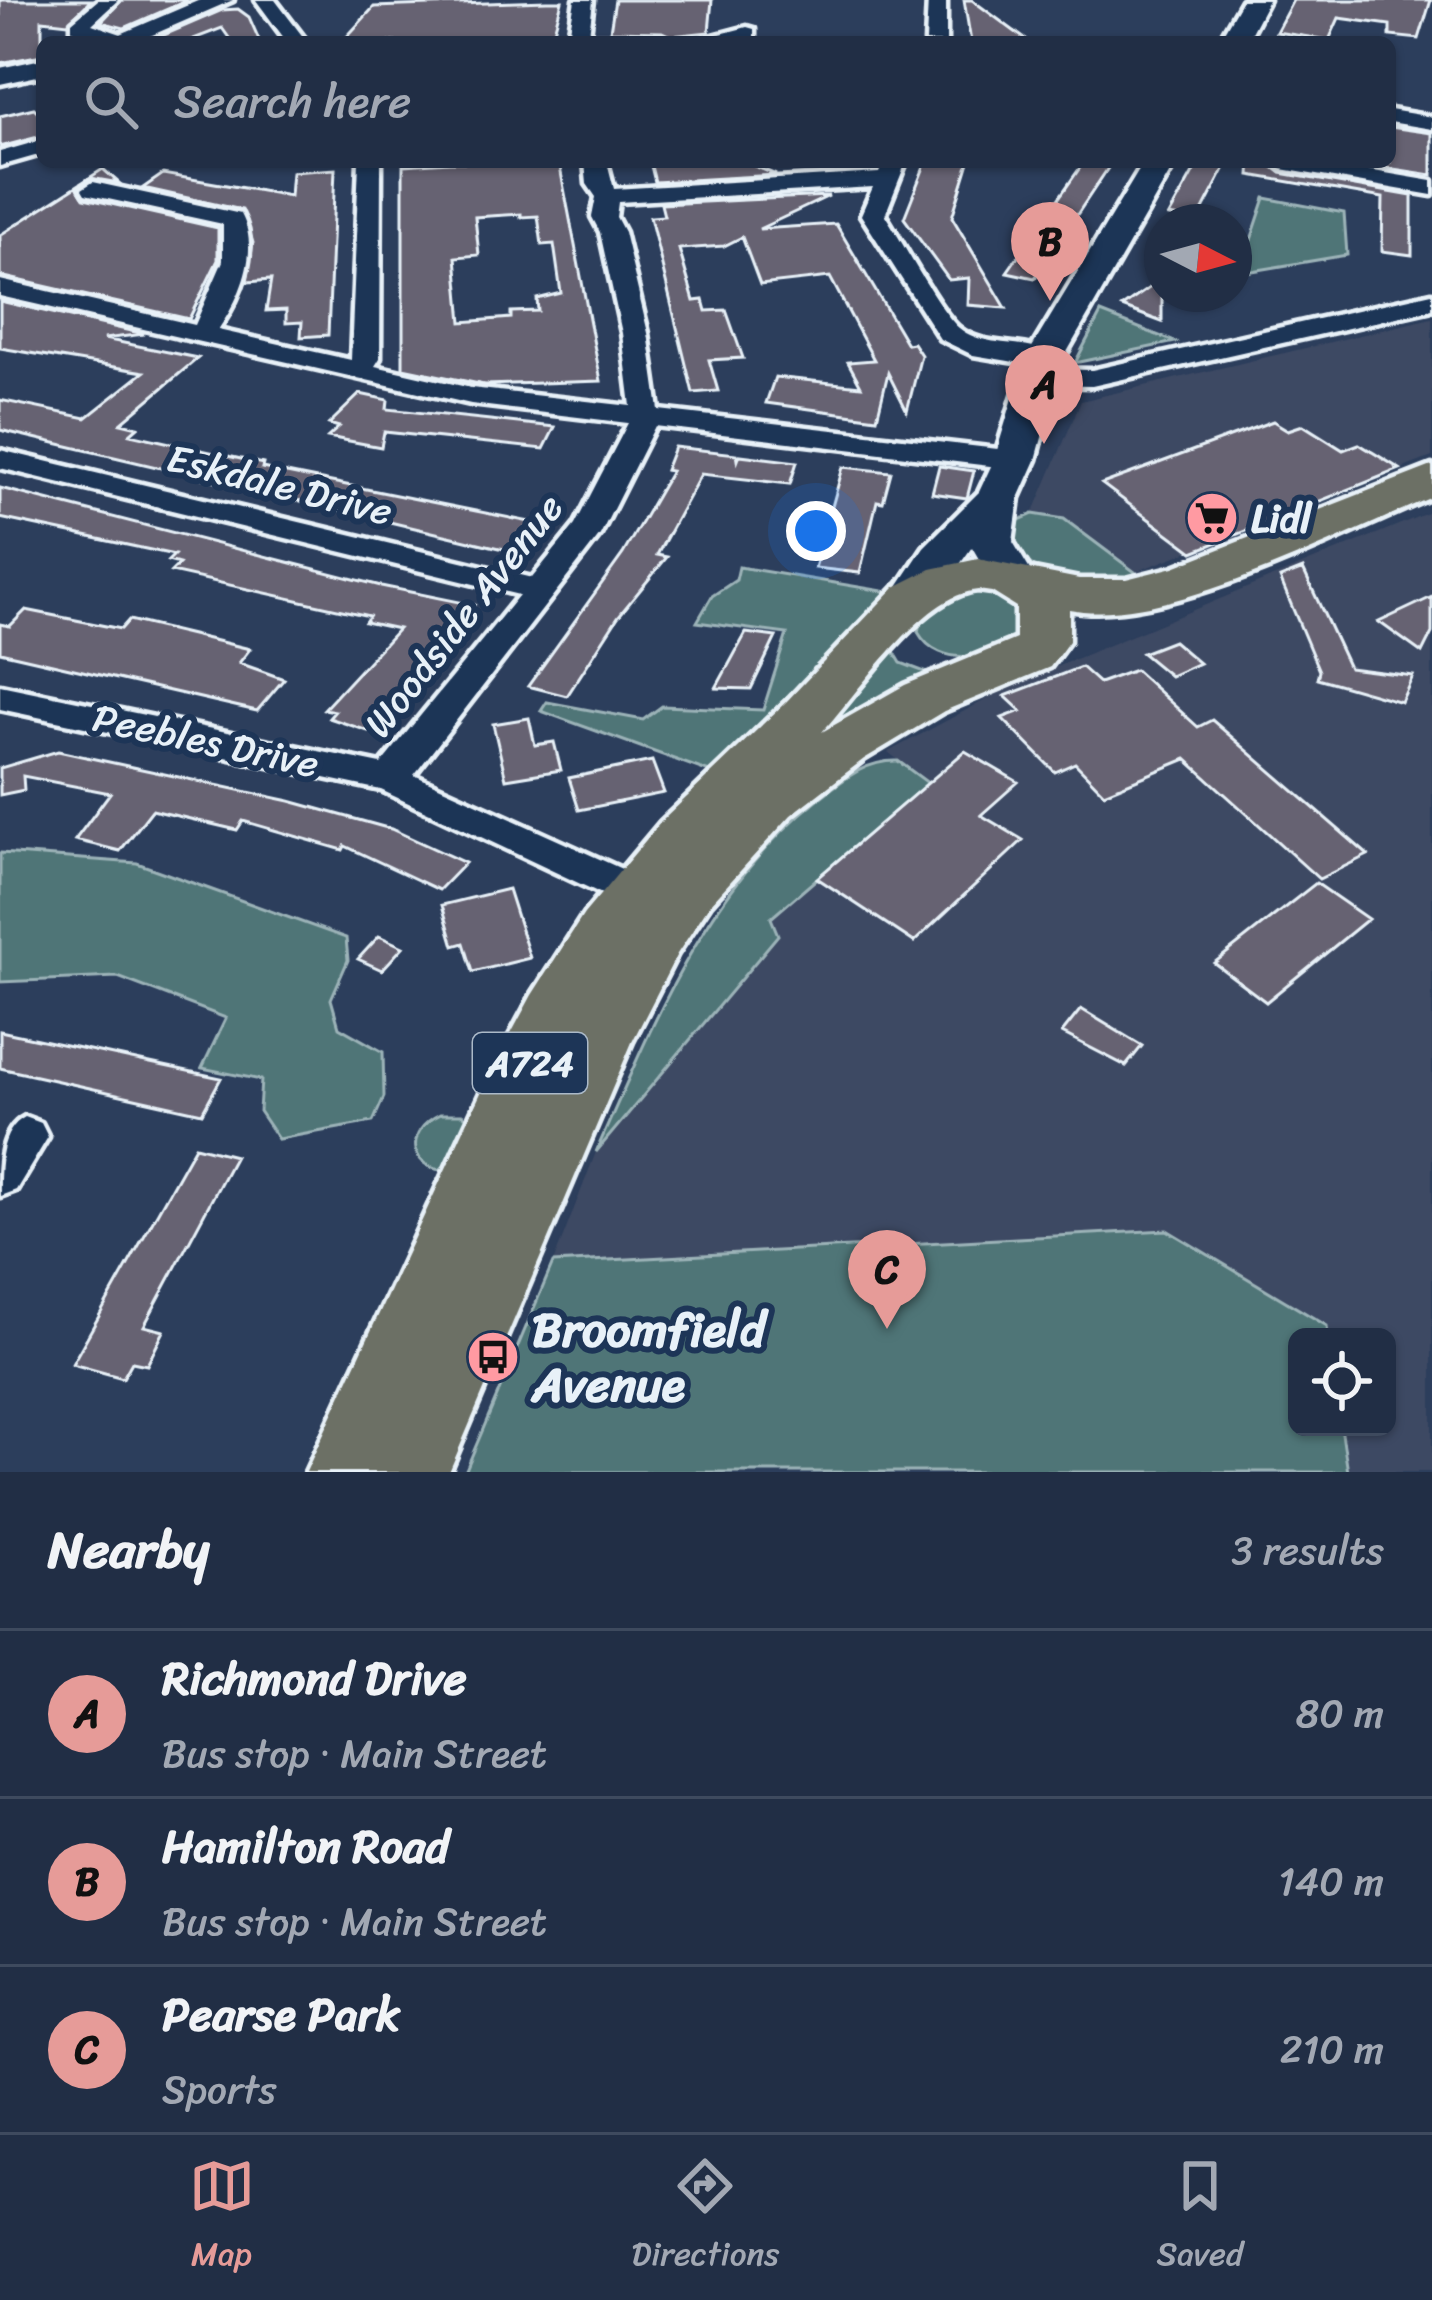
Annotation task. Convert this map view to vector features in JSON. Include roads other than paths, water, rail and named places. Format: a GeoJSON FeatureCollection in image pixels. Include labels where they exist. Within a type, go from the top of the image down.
{"type":"FeatureCollection","features":[{"type":"Feature","properties":{"kind":"main road"},"geometry":{"type":"LineString","coordinates":[[1235,36],[1255,0]]}},
{"type":"Feature","properties":{"kind":"main road"},"geometry":{"type":"LineString","coordinates":[[1036,651],[1044,636],[1043,609],[991,542],[1041,368],[1157,168]]}},
{"type":"Feature","properties":{"kind":"main road"},"geometry":{"type":"LineString","coordinates":[[1007,479],[951,542],[905,608],[898,637],[908,652],[947,670],[980,673],[1129,617],[1192,578],[1432,480]]}},
{"type":"Feature","properties":{"kind":"main road"},"geometry":{"type":"LineString","coordinates":[[905,608],[934,584],[967,575],[1102,596],[1192,578]]}},
{"type":"Feature","properties":{"kind":"main road","name":"A724"},"geometry":{"type":"LineString","coordinates":[[406,1472],[634,969],[654,901],[683,838],[905,608]]}},
{"type":"Feature","properties":{"kind":"main road","name":"A724"},"geometry":{"type":"LineString","coordinates":[[348,1472],[534,1057],[579,975],[654,901],[774,796],[863,735],[980,673]]}},
{"type":"Feature","properties":{"kind":"street"},"geometry":{"type":"LineString","coordinates":[[104,36],[79,26],[110,0]]}},
{"type":"Feature","properties":{"kind":"street"},"geometry":{"type":"LineString","coordinates":[[130,36],[221,0]]}},
{"type":"Feature","properties":{"kind":"street"},"geometry":{"type":"LineString","coordinates":[[265,0],[292,36]]}},
{"type":"Feature","properties":{"kind":"street"},"geometry":{"type":"LineString","coordinates":[[579,36],[584,0]]}},
{"type":"Feature","properties":{"kind":"street"},"geometry":{"type":"LineString","coordinates":[[936,36],[937,0]]}},
{"type":"Feature","properties":{"kind":"street"},"geometry":{"type":"LineString","coordinates":[[61,14],[87,16]]}},
{"type":"Feature","properties":{"kind":"street"},"geometry":{"type":"LineString","coordinates":[[731,36],[747,33]]}},
{"type":"Feature","properties":{"kind":"street"},"geometry":{"type":"LineString","coordinates":[[0,76],[36,68]]}},
{"type":"Feature","properties":{"kind":"street"},"geometry":{"type":"LineString","coordinates":[[1396,117],[1432,123]]}},
{"type":"Feature","properties":{"kind":"street"},"geometry":{"type":"LineString","coordinates":[[0,159],[36,149]]}},
{"type":"Feature","properties":{"kind":"street"},"geometry":{"type":"LineString","coordinates":[[357,370],[367,358],[370,168]]}},
{"type":"Feature","properties":{"kind":"street"},"geometry":{"type":"LineString","coordinates":[[597,168],[598,184],[608,196]]}},
{"type":"Feature","properties":{"kind":"street"},"geometry":{"type":"LineString","coordinates":[[1317,168],[1432,188]]}},
{"type":"Feature","properties":{"kind":"street"},"geometry":{"type":"LineString","coordinates":[[608,196],[890,171],[874,208],[876,224],[949,334],[1041,368],[1092,378],[1432,301]]}},
{"type":"Feature","properties":{"kind":"street"},"geometry":{"type":"LineString","coordinates":[[115,188],[233,219],[238,227],[232,278],[218,316],[203,333]]}},
{"type":"Feature","properties":{"kind":"street"},"geometry":{"type":"LineString","coordinates":[[608,196],[604,218],[612,232],[635,333],[646,416]]}},
{"type":"Feature","properties":{"kind":"street"},"geometry":{"type":"LineString","coordinates":[[0,288],[471,396],[646,416],[1007,479]]}},
{"type":"Feature","properties":{"kind":"street","name":"Woodside Avenue"},"geometry":{"type":"LineString","coordinates":[[390,779],[589,528],[646,416]]}},
{"type":"Feature","properties":{"kind":"street","name":"Eskdale Drive"},"geometry":{"type":"LineString","coordinates":[[0,459],[540,590]]}},
{"type":"Feature","properties":{"kind":"street","name":"Peebles Drive"},"geometry":{"type":"LineString","coordinates":[[0,697],[390,779],[654,901]]}},
{"type":"Feature","properties":{"kind":"street"},"geometry":{"type":"LineString","coordinates":[[0,724],[56,708]]}},
{"type":"Feature","properties":{"kind":"street"},"geometry":{"type":"LineString","coordinates":[[0,1176],[25,1137]]}},
{"type":"Feature","properties":{"kind":"place","name":"Hamilton Road"},"geometry":{"type":"Point","coordinates":[1050,301]}},
{"type":"Feature","properties":{"kind":"place","name":"Richmond Drive"},"geometry":{"type":"Point","coordinates":[1044,444]}},
{"type":"Feature","properties":{"kind":"place","name":"Lidl"},"geometry":{"type":"Point","coordinates":[1212,518]}},
{"type":"Feature","properties":{"kind":"place","name":"Pearse Park"},"geometry":{"type":"Point","coordinates":[887,1329]}},
{"type":"Feature","properties":{"kind":"place","name":"Broomfield Avenue"},"geometry":{"type":"Point","coordinates":[493,1357]}}]}
